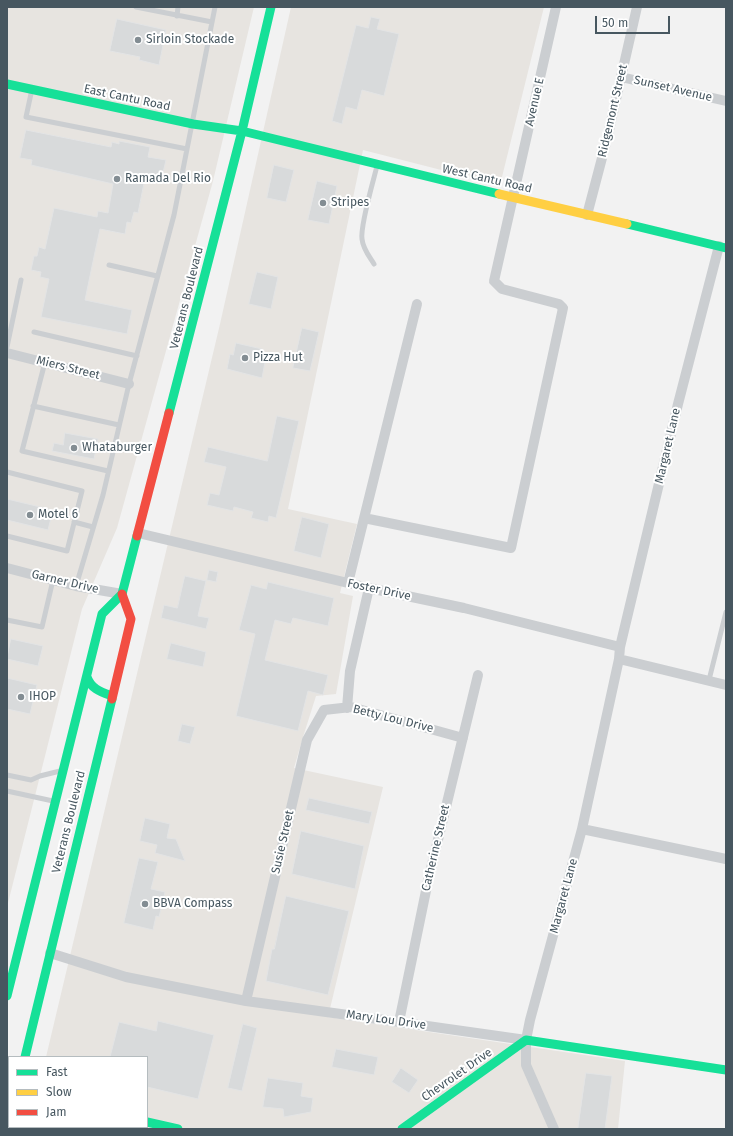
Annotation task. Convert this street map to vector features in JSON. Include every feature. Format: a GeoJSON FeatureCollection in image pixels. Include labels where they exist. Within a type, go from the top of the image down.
{"type":"FeatureCollection","features":[{"type":"Feature","properties":{"kind":"main road","name":"Veterans Boulevard"},"geometry":{"type":"LineString","coordinates":[[7,996],[102,614],[122,594],[242,131],[271,7]]}},
{"type":"Feature","properties":{"kind":"main road","name":"East Cantu Road"},"geometry":{"type":"LineString","coordinates":[[7,84],[193,124],[242,131]]}},
{"type":"Feature","properties":{"kind":"main road","name":"West Cantu Road"},"geometry":{"type":"LineString","coordinates":[[242,131],[377,165],[722,247]]}},
{"type":"Feature","properties":{"kind":"main road","name":"Veterans Boulevard"},"geometry":{"type":"LineString","coordinates":[[25,1056],[131,619],[122,594]]}},
{"type":"Feature","properties":{"kind":"main road"},"geometry":{"type":"LineString","coordinates":[[86,677],[88,683],[93,688],[112,696]]}},
{"type":"Feature","properties":{"kind":"main road","name":"Mary Lou Drive"},"geometry":{"type":"LineString","coordinates":[[526,1040],[726,1070]]}},
{"type":"Feature","properties":{"kind":"main road","name":"Chevrolet Drive"},"geometry":{"type":"LineString","coordinates":[[402,1129],[526,1040]]}},
{"type":"Feature","properties":{"kind":"main road"},"geometry":{"type":"LineString","coordinates":[[148,1122],[178,1129]]}},
{"type":"Feature","properties":{"kind":"street","name":"Avenue E"},"geometry":{"type":"LineString","coordinates":[[364,518],[511,548],[562,308],[559,304],[502,289],[494,281],[556,7]]}},
{"type":"Feature","properties":{"kind":"street","name":"Ridgemont Street"},"geometry":{"type":"LineString","coordinates":[[587,215],[607,139],[636,7]]}},
{"type":"Feature","properties":{"kind":"street","name":"Sunset Avenue"},"geometry":{"type":"LineString","coordinates":[[621,77],[726,101]]}},
{"type":"Feature","properties":{"kind":"street","name":"Margaret Lane"},"geometry":{"type":"LineString","coordinates":[[554,1129],[526,1065],[526,1040],[530,1020],[582,829],[619,659],[620,647],[678,404],[722,247]]}},
{"type":"Feature","properties":{"kind":"street"},"geometry":{"type":"LineString","coordinates":[[348,583],[417,304]]}},
{"type":"Feature","properties":{"kind":"street","name":"Miers Street"},"geometry":{"type":"LineString","coordinates":[[7,353],[129,384]]}},
{"type":"Feature","properties":{"kind":"street","name":"Foster Drive"},"geometry":{"type":"LineString","coordinates":[[138,533],[368,588],[464,608],[620,647]]}},
{"type":"Feature","properties":{"kind":"street","name":"Garner Drive"},"geometry":{"type":"LineString","coordinates":[[7,568],[76,586],[122,594]]}},
{"type":"Feature","properties":{"kind":"street","name":"Betty Lou Drive"},"geometry":{"type":"LineString","coordinates":[[368,588],[350,671],[347,708],[351,707],[463,738]]}},
{"type":"Feature","properties":{"kind":"street"},"geometry":{"type":"LineString","coordinates":[[619,659],[726,685]]}},
{"type":"Feature","properties":{"kind":"street","name":"Catherine Street"},"geometry":{"type":"LineString","coordinates":[[399,1022],[428,881],[478,675]]}},
{"type":"Feature","properties":{"kind":"street","name":"Susie Street"},"geometry":{"type":"LineString","coordinates":[[246,1001],[307,740],[324,710],[347,708]]}},
{"type":"Feature","properties":{"kind":"street"},"geometry":{"type":"LineString","coordinates":[[582,829],[726,859]]}},
{"type":"Feature","properties":{"kind":"street","name":"Mary Lou Drive"},"geometry":{"type":"LineString","coordinates":[[50,953],[126,977],[246,1001],[526,1040]]}},
{"type":"Feature","properties":{"kind":"lane"},"geometry":{"type":"LineString","coordinates":[[136,7],[151,8],[177,16],[212,22]]}},
{"type":"Feature","properties":{"kind":"lane"},"geometry":{"type":"LineString","coordinates":[[177,16],[178,7]]}},
{"type":"Feature","properties":{"kind":"lane"},"geometry":{"type":"LineString","coordinates":[[76,586],[108,471],[129,384],[174,215],[215,7]]}},
{"type":"Feature","properties":{"kind":"lane"},"geometry":{"type":"LineString","coordinates":[[32,90],[26,117],[187,149]]}},
{"type":"Feature","properties":{"kind":"lane"},"geometry":{"type":"LineString","coordinates":[[374,264],[366,252],[362,238],[363,224],[377,165]]}},
{"type":"Feature","properties":{"kind":"lane"},"geometry":{"type":"LineString","coordinates":[[109,265],[157,276]]}},
{"type":"Feature","properties":{"kind":"lane"},"geometry":{"type":"LineString","coordinates":[[7,347],[21,280]]}},
{"type":"Feature","properties":{"kind":"lane"},"geometry":{"type":"LineString","coordinates":[[34,332],[137,356]]}},
{"type":"Feature","properties":{"kind":"lane"},"geometry":{"type":"LineString","coordinates":[[45,362],[22,451],[108,471]]}},
{"type":"Feature","properties":{"kind":"lane"},"geometry":{"type":"LineString","coordinates":[[34,406],[119,425]]}},
{"type":"Feature","properties":{"kind":"lane"},"geometry":{"type":"LineString","coordinates":[[7,472],[82,491],[67,551],[7,536]]}},
{"type":"Feature","properties":{"kind":"lane"},"geometry":{"type":"LineString","coordinates":[[74,522],[93,527]]}},
{"type":"Feature","properties":{"kind":"lane"},"geometry":{"type":"LineString","coordinates":[[7,620],[42,627],[53,580]]}},
{"type":"Feature","properties":{"kind":"lane"},"geometry":{"type":"LineString","coordinates":[[709,680],[726,612]]}},
{"type":"Feature","properties":{"kind":"lane"},"geometry":{"type":"LineString","coordinates":[[7,775],[31,780],[63,770]]}},
{"type":"Feature","properties":{"kind":"lane"},"geometry":{"type":"LineString","coordinates":[[7,792],[55,801]]}},
{"type":"Feature","properties":{"kind":"shaded area"},"geometry":{"type":"Polygon","coordinates":[[[7,7],[254,7],[213,181],[117,528],[82,609],[7,907],[7,7]]]}},
{"type":"Feature","properties":{"kind":"shaded area"},"geometry":{"type":"Polygon","coordinates":[[[291,7],[544,7],[500,185],[363,150],[288,509],[357,524],[340,593],[353,596],[336,694],[316,696],[294,768],[383,787],[328,1017],[625,1061],[618,1129],[29,1129],[148,1128],[148,1056],[46,1056],[220,324],[291,7]]]}},
{"type":"Feature","properties":{"kind":"building"},"geometry":{"type":"Polygon","coordinates":[[[371,17],[380,19],[377,29],[399,34],[384,96],[362,90],[357,110],[346,107],[342,124],[332,121],[356,25],[368,28],[371,17]]]}},
{"type":"Feature","properties":{"kind":"building","name":"Sirloin Stockade"},"geometry":{"type":"Polygon","coordinates":[[[117,19],[166,30],[159,65],[139,60],[140,57],[110,51],[117,19]]]}},
{"type":"Feature","properties":{"kind":"building"},"geometry":{"type":"Polygon","coordinates":[[[26,130],[111,147],[112,142],[119,144],[119,141],[150,147],[148,157],[166,160],[161,181],[145,178],[138,213],[134,212],[131,223],[127,222],[125,234],[100,229],[85,300],[132,310],[127,334],[41,317],[49,279],[40,277],[41,272],[31,270],[34,256],[37,256],[39,247],[45,249],[54,208],[97,217],[98,211],[108,213],[113,184],[31,165],[32,160],[20,158],[26,130]]]}},
{"type":"Feature","properties":{"kind":"building"},"geometry":{"type":"Polygon","coordinates":[[[274,165],[294,170],[286,202],[267,198],[274,165]]]}},
{"type":"Feature","properties":{"kind":"building","name":"Stripes"},"geometry":{"type":"Polygon","coordinates":[[[317,181],[337,186],[329,224],[308,220],[317,181]]]}},
{"type":"Feature","properties":{"kind":"building"},"geometry":{"type":"Polygon","coordinates":[[[257,272],[278,277],[271,309],[249,304],[257,272]]]}},
{"type":"Feature","properties":{"kind":"building"},"geometry":{"type":"Polygon","coordinates":[[[302,328],[319,332],[310,371],[293,368],[302,328]]]}},
{"type":"Feature","properties":{"kind":"building","name":"Pizza Hut"},"geometry":{"type":"Polygon","coordinates":[[[236,343],[262,349],[259,361],[265,362],[262,378],[227,369],[230,354],[233,355],[236,343]]]}},
{"type":"Feature","properties":{"kind":"building"},"geometry":{"type":"Polygon","coordinates":[[[277,416],[299,421],[276,518],[269,516],[268,522],[251,518],[253,512],[234,507],[233,511],[207,505],[210,493],[219,495],[226,467],[204,462],[208,447],[267,461],[277,416]]]}},
{"type":"Feature","properties":{"kind":"building","name":"Whataburger"},"geometry":{"type":"Polygon","coordinates":[[[65,433],[98,439],[94,459],[52,451],[54,443],[63,445],[65,433]]]}},
{"type":"Feature","properties":{"kind":"building","name":"Motel 6"},"geometry":{"type":"Polygon","coordinates":[[[7,499],[53,510],[48,530],[7,520],[7,499]]]}},
{"type":"Feature","properties":{"kind":"building"},"geometry":{"type":"Polygon","coordinates":[[[302,517],[329,524],[321,558],[294,551],[302,517]]]}},
{"type":"Feature","properties":{"kind":"building"},"geometry":{"type":"Polygon","coordinates":[[[209,570],[218,572],[216,582],[207,580],[209,570]]]}},
{"type":"Feature","properties":{"kind":"building"},"geometry":{"type":"Polygon","coordinates":[[[185,576],[206,581],[198,616],[209,618],[206,629],[161,618],[164,605],[177,608],[185,576]]]}},
{"type":"Feature","properties":{"kind":"building"},"geometry":{"type":"Polygon","coordinates":[[[268,582],[334,598],[328,626],[293,618],[291,624],[275,620],[265,660],[328,675],[323,695],[308,691],[298,731],[236,716],[255,634],[239,630],[251,585],[266,589],[268,582]]]}},
{"type":"Feature","properties":{"kind":"building"},"geometry":{"type":"Polygon","coordinates":[[[11,639],[43,646],[38,666],[7,659],[11,639]]]}},
{"type":"Feature","properties":{"kind":"building"},"geometry":{"type":"Polygon","coordinates":[[[171,643],[206,652],[203,667],[167,659],[171,643]]]}},
{"type":"Feature","properties":{"kind":"building","name":"IHOP"},"geometry":{"type":"Polygon","coordinates":[[[7,678],[37,685],[30,714],[7,709],[7,678]]]}},
{"type":"Feature","properties":{"kind":"building"},"geometry":{"type":"Polygon","coordinates":[[[182,724],[195,727],[190,744],[178,741],[182,724]]]}},
{"type":"Feature","properties":{"kind":"building"},"geometry":{"type":"Polygon","coordinates":[[[309,798],[372,812],[369,824],[306,810],[309,798]]]}},
{"type":"Feature","properties":{"kind":"building"},"geometry":{"type":"Polygon","coordinates":[[[145,818],[170,824],[167,838],[176,839],[185,861],[155,853],[157,845],[140,841],[145,818]]]}},
{"type":"Feature","properties":{"kind":"building"},"geometry":{"type":"Polygon","coordinates":[[[301,831],[364,846],[355,889],[292,874],[301,831]]]}},
{"type":"Feature","properties":{"kind":"building","name":"BBVA Compass"},"geometry":{"type":"Polygon","coordinates":[[[139,858],[158,862],[151,889],[165,892],[159,917],[156,916],[153,930],[124,923],[139,858]]]}},
{"type":"Feature","properties":{"kind":"building"},"geometry":{"type":"Polygon","coordinates":[[[286,896],[349,911],[328,995],[266,981],[272,949],[274,949],[286,896]]]}},
{"type":"Feature","properties":{"kind":"building"},"geometry":{"type":"Polygon","coordinates":[[[158,1021],[214,1035],[198,1099],[148,1087],[148,1056],[110,1056],[119,1022],[156,1031],[158,1021]]]}},
{"type":"Feature","properties":{"kind":"building"},"geometry":{"type":"Polygon","coordinates":[[[243,1024],[257,1028],[242,1091],[228,1088],[243,1024]]]}},
{"type":"Feature","properties":{"kind":"building"},"geometry":{"type":"Polygon","coordinates":[[[336,1049],[378,1057],[374,1075],[332,1067],[336,1049]]]}},
{"type":"Feature","properties":{"kind":"building"},"geometry":{"type":"Polygon","coordinates":[[[401,1068],[418,1080],[409,1093],[392,1082],[401,1068]]]}},
{"type":"Feature","properties":{"kind":"building"},"geometry":{"type":"Polygon","coordinates":[[[586,1073],[612,1076],[605,1129],[578,1129],[586,1073]]]}},
{"type":"Feature","properties":{"kind":"building"},"geometry":{"type":"Polygon","coordinates":[[[268,1078],[303,1083],[301,1096],[313,1098],[311,1112],[284,1117],[283,1109],[263,1107],[268,1078]]]}},
{"type":"Feature","properties":{"kind":"traffic: fast"},"geometry":{"type":"LineString","coordinates":[[169,413],[242,131],[271,7]]}},
{"type":"Feature","properties":{"kind":"traffic: fast"},"geometry":{"type":"LineString","coordinates":[[7,84],[193,124],[242,131],[499,194]]}},
{"type":"Feature","properties":{"kind":"traffic: fast"},"geometry":{"type":"LineString","coordinates":[[627,224],[726,248]]}},
{"type":"Feature","properties":{"kind":"traffic: fast"},"geometry":{"type":"LineString","coordinates":[[7,996],[102,614],[122,594],[137,536]]}},
{"type":"Feature","properties":{"kind":"traffic: fast"},"geometry":{"type":"LineString","coordinates":[[87,677],[94,687],[112,696]]}},
{"type":"Feature","properties":{"kind":"traffic: fast"},"geometry":{"type":"LineString","coordinates":[[25,1056],[112,699]]}},
{"type":"Feature","properties":{"kind":"traffic: fast"},"geometry":{"type":"LineString","coordinates":[[402,1129],[526,1040],[726,1070]]}},
{"type":"Feature","properties":{"kind":"traffic: fast"},"geometry":{"type":"LineString","coordinates":[[148,1122],[178,1129]]}},
{"type":"Feature","properties":{"kind":"traffic: slow"},"geometry":{"type":"LineString","coordinates":[[499,194],[627,224]]}},
{"type":"Feature","properties":{"kind":"traffic: jam"},"geometry":{"type":"LineString","coordinates":[[137,536],[169,413]]}},
{"type":"Feature","properties":{"kind":"traffic: jam"},"geometry":{"type":"LineString","coordinates":[[112,699],[131,619],[122,594]]}},
{"type":"Feature","properties":{"kind":"place","name":"Sirloin Stockade"},"geometry":{"type":"Point","coordinates":[138,40]}},
{"type":"Feature","properties":{"kind":"place","name":"Ramada Del Rio"},"geometry":{"type":"Point","coordinates":[117,179]}},
{"type":"Feature","properties":{"kind":"place","name":"Stripes"},"geometry":{"type":"Point","coordinates":[323,203]}},
{"type":"Feature","properties":{"kind":"place","name":"Pizza Hut"},"geometry":{"type":"Point","coordinates":[245,358]}},
{"type":"Feature","properties":{"kind":"place","name":"Whataburger"},"geometry":{"type":"Point","coordinates":[74,448]}},
{"type":"Feature","properties":{"kind":"place","name":"Motel 6"},"geometry":{"type":"Point","coordinates":[30,515]}},
{"type":"Feature","properties":{"kind":"place","name":"IHOP"},"geometry":{"type":"Point","coordinates":[21,697]}},
{"type":"Feature","properties":{"kind":"place","name":"BBVA Compass"},"geometry":{"type":"Point","coordinates":[145,904]}}]}
